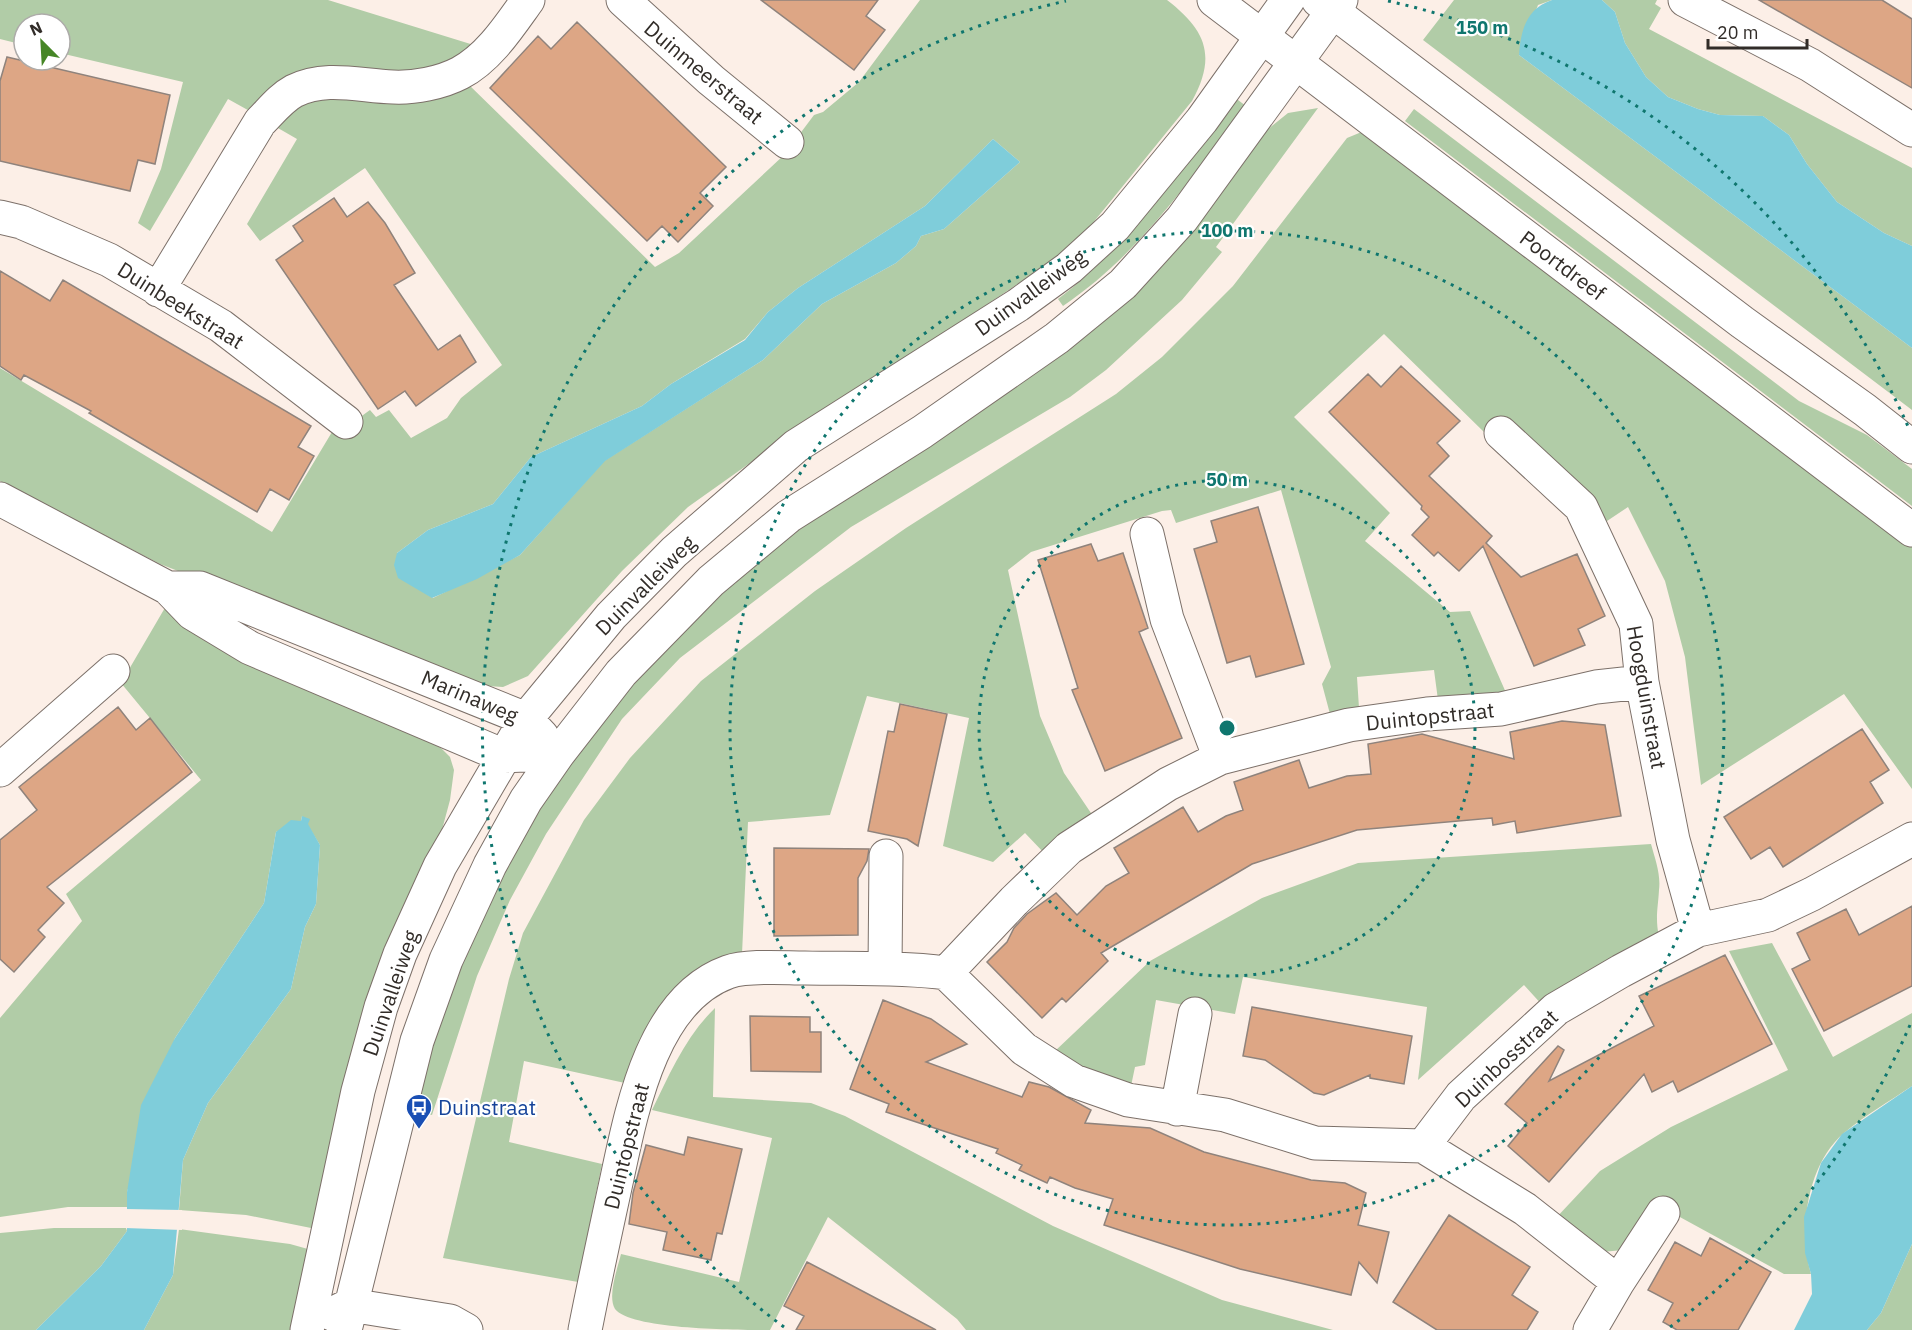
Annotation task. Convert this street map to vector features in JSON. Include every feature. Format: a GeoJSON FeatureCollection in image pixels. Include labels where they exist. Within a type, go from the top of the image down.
{"type":"FeatureCollection","features":[{"type":"Feature","properties":{"kind":"street"},"geometry":{"type":"LineString","coordinates":[[158,290],[260,122],[281,101],[295,91],[329,81],[396,87],[429,83],[461,73],[487,53],[528,0]]}},
{"type":"Feature","properties":{"kind":"street","name":"Duinmeerstraat"},"geometry":{"type":"LineString","coordinates":[[623,0],[711,80],[787,142]]}},
{"type":"Feature","properties":{"kind":"street","name":"Poortdreef"},"geometry":{"type":"LineString","coordinates":[[1215,0],[1294,63],[1392,134],[1912,530]]}},
{"type":"Feature","properties":{"kind":"street","name":"Duinvalleiweg"},"geometry":{"type":"LineString","coordinates":[[310,1329],[358,1091],[381,1007],[400,954],[440,866],[526,719],[611,616],[674,552],[796,446],[1018,305],[1069,268],[1107,233],[1202,120],[1288,0]]}},
{"type":"Feature","properties":{"kind":"street"},"geometry":{"type":"LineString","coordinates":[[1684,0],[1810,65],[1912,130]]}},
{"type":"Feature","properties":{"kind":"street"},"geometry":{"type":"LineString","coordinates":[[1330,4],[1371,42],[1742,322],[1912,447]]}},
{"type":"Feature","properties":{"kind":"street","name":"Duinvalleiweg"},"geometry":{"type":"LineString","coordinates":[[348,1317],[417,1041],[446,960],[495,856],[526,800],[558,754],[621,673],[711,581],[772,530],[808,503],[951,412],[1057,338],[1123,284],[1182,219],[1294,63],[1330,4]]}},
{"type":"Feature","properties":{"kind":"street","name":"Duinbeekstraat"},"geometry":{"type":"LineString","coordinates":[[0,217],[21,222],[109,260],[220,326],[346,422]]}},
{"type":"Feature","properties":{"kind":"street","name":"Hoogduinstraat"},"geometry":{"type":"LineString","coordinates":[[1501,433],[1581,507],[1636,624],[1642,682],[1673,840],[1698,930]]}},
{"type":"Feature","properties":{"kind":"street","name":"Marinaweg"},"geometry":{"type":"LineString","coordinates":[[0,498],[168,588],[192,613],[250,648],[504,756],[558,754]]}},
{"type":"Feature","properties":{"kind":"street"},"geometry":{"type":"LineString","coordinates":[[1148,534],[1167,619],[1220,758]]}},
{"type":"Feature","properties":{"kind":"street","name":"Marinaweg"},"geometry":{"type":"LineString","coordinates":[[168,588],[200,588],[526,719],[558,754]]}},
{"type":"Feature","properties":{"kind":"street"},"geometry":{"type":"LineString","coordinates":[[0,770],[113,671]]}},
{"type":"Feature","properties":{"kind":"street","name":"Duintopstraat"},"geometry":{"type":"LineString","coordinates":[[585,1330],[637,1088],[667,1026],[690,997],[708,982],[730,971],[774,968],[885,969],[946,973],[1014,901],[1070,848],[1168,784],[1220,758],[1349,725],[1426,714],[1501,709],[1596,687],[1642,682]]}},
{"type":"Feature","properties":{"kind":"street","name":"Duinbosstraat"},"geometry":{"type":"LineString","coordinates":[[1423,1146],[1461,1096],[1556,1009],[1698,930],[1768,915],[1812,894],[1912,839]]}},
{"type":"Feature","properties":{"kind":"street"},"geometry":{"type":"LineString","coordinates":[[885,969],[886,856]]}},
{"type":"Feature","properties":{"kind":"street"},"geometry":{"type":"LineString","coordinates":[[946,973],[1024,1049],[1074,1080],[1136,1103],[1225,1115],[1315,1143],[1423,1146],[1525,1209],[1618,1281]]}},
{"type":"Feature","properties":{"kind":"street"},"geometry":{"type":"LineString","coordinates":[[1177,1109],[1195,1014]]}},
{"type":"Feature","properties":{"kind":"street"},"geometry":{"type":"LineString","coordinates":[[1590,1330],[1618,1281],[1663,1213]]}},
{"type":"Feature","properties":{"kind":"street"},"geometry":{"type":"LineString","coordinates":[[310,1329],[348,1317],[450,1322],[466,1330]]}},
{"type":"Feature","properties":{"kind":"green space"},"geometry":{"type":"Polygon","coordinates":[[[0,0],[328,0],[477,46],[451,67],[255,114],[228,99],[150,231],[138,223],[161,169],[183,82],[72,56],[72,12],[12,12],[12,42],[0,39],[0,0]]]}},
{"type":"Feature","properties":{"kind":"green space"},"geometry":{"type":"Polygon","coordinates":[[[920,0],[1167,0],[1191,22],[1204,45],[1204,70],[1192,101],[1092,224],[1052,261],[757,458],[688,507],[622,571],[528,676],[503,687],[471,685],[160,564],[0,481],[0,368],[272,532],[335,427],[341,431],[370,410],[376,417],[389,410],[411,438],[447,418],[461,398],[502,365],[365,168],[260,241],[247,224],[297,139],[271,124],[311,94],[466,82],[655,267],[679,253],[784,155],[814,115],[823,112],[859,82],[920,0]],[[993,139],[925,206],[798,288],[768,312],[745,339],[671,384],[642,406],[531,457],[493,504],[428,530],[397,553],[420,590],[433,598],[520,555],[604,461],[763,360],[822,304],[896,263],[916,246],[921,236],[944,229],[1020,162],[993,139]]]}},
{"type":"Feature","properties":{"kind":"green space"},"geometry":{"type":"Polygon","coordinates":[[[1454,0],[1552,0],[1538,5],[1519,55],[1912,348],[1912,410],[1423,40],[1454,0]]]}},
{"type":"Feature","properties":{"kind":"green space"},"geometry":{"type":"Polygon","coordinates":[[[1602,0],[1657,0],[1655,4],[1661,8],[1649,29],[1912,168],[1912,246],[1884,233],[1837,202],[1807,164],[1789,135],[1763,116],[1720,115],[1668,97],[1646,77],[1625,43],[1615,12],[1602,0]]]}},
{"type":"Feature","properties":{"kind":"green space"},"geometry":{"type":"Polygon","coordinates":[[[1234,97],[1246,106],[1184,188],[1116,263],[1063,306],[1058,299],[1084,277],[1131,230],[1234,97]]]}},
{"type":"Feature","properties":{"kind":"green space"},"geometry":{"type":"Polygon","coordinates":[[[1318,108],[1216,247],[1222,252],[1182,300],[1106,370],[1070,397],[851,527],[680,658],[622,719],[546,834],[510,900],[477,976],[432,1115],[419,1112],[416,1081],[438,998],[512,845],[637,667],[796,523],[1125,304],[1177,250],[1267,130],[1288,113],[1318,108]]]}},
{"type":"Feature","properties":{"kind":"green space"},"geometry":{"type":"Polygon","coordinates":[[[1414,109],[1799,401],[1867,435],[1912,469],[1912,506],[1405,121],[1414,109]]]}},
{"type":"Feature","properties":{"kind":"green space"},"geometry":{"type":"Polygon","coordinates":[[[1364,131],[1912,546],[1912,789],[1844,694],[1701,785],[1685,657],[1665,581],[1628,507],[1604,523],[1486,434],[1384,334],[1294,417],[1390,513],[1365,541],[1450,612],[1470,611],[1507,695],[1438,700],[1434,670],[1357,677],[1359,708],[1330,714],[1322,684],[1331,667],[1281,490],[1176,523],[1171,510],[1162,511],[1031,552],[1008,570],[1040,716],[1064,773],[1093,816],[1045,854],[1025,833],[993,862],[943,846],[969,718],[867,696],[830,815],[748,822],[742,954],[625,1083],[524,1061],[509,1142],[602,1164],[578,1282],[443,1258],[509,979],[523,933],[584,820],[630,758],[701,681],[815,591],[906,528],[1116,394],[1162,357],[1233,286],[1347,138],[1364,131]]]}},
{"type":"Feature","properties":{"kind":"green space"},"geometry":{"type":"Polygon","coordinates":[[[166,606],[239,650],[284,681],[430,740],[450,757],[454,770],[450,800],[436,852],[321,1230],[246,1215],[179,1210],[183,1160],[208,1103],[291,989],[305,927],[316,904],[320,845],[302,816],[301,821],[276,832],[264,903],[175,1038],[127,1192],[127,1207],[68,1207],[0,1217],[0,1018],[82,921],[66,894],[201,780],[121,683],[166,606]]]}},
{"type":"Feature","properties":{"kind":"green space"},"geometry":{"type":"Polygon","coordinates":[[[1651,844],[1659,878],[1657,918],[1659,937],[1544,1007],[1524,985],[1418,1080],[1427,1007],[1243,977],[1235,1014],[1156,1000],[1145,1065],[1135,1067],[1131,1086],[1089,1071],[1054,1052],[1150,961],[1262,898],[1358,863],[1651,844]]]}},
{"type":"Feature","properties":{"kind":"green space"},"geometry":{"type":"Polygon","coordinates":[[[1772,943],[1833,1057],[1912,1013],[1912,1086],[1844,1133],[1831,1146],[1814,1180],[1809,1199],[1805,1238],[1811,1274],[1784,1274],[1678,1216],[1623,1250],[1602,1252],[1555,1219],[1600,1171],[1671,1127],[1788,1070],[1729,951],[1772,943]]]}},
{"type":"Feature","properties":{"kind":"green space"},"geometry":{"type":"Polygon","coordinates":[[[715,1008],[713,1097],[811,1103],[845,1116],[1053,1226],[1222,1300],[1333,1330],[966,1330],[957,1319],[828,1217],[770,1330],[663,1325],[625,1316],[615,1309],[612,1297],[621,1254],[739,1282],[772,1138],[652,1110],[687,1043],[715,1008]]]}},
{"type":"Feature","properties":{"kind":"green space"},"geometry":{"type":"Polygon","coordinates":[[[54,1228],[126,1228],[127,1231],[101,1266],[36,1330],[0,1330],[0,1233],[54,1228]]]}},
{"type":"Feature","properties":{"kind":"green space"},"geometry":{"type":"Polygon","coordinates":[[[179,1229],[290,1244],[315,1251],[300,1330],[144,1330],[173,1275],[179,1229]]]}},
{"type":"Feature","properties":{"kind":"green space"},"geometry":{"type":"Polygon","coordinates":[[[1912,1244],[1912,1330],[1867,1330],[1881,1313],[1912,1244]]]}},
{"type":"Feature","properties":{"kind":"water"},"geometry":{"type":"Polygon","coordinates":[[[1552,0],[1602,0],[1615,12],[1625,43],[1646,77],[1668,97],[1720,115],[1763,116],[1789,135],[1807,164],[1837,202],[1884,233],[1912,246],[1912,348],[1519,55],[1526,22],[1536,9],[1552,0]]]}},
{"type":"Feature","properties":{"kind":"water"},"geometry":{"type":"Polygon","coordinates":[[[993,139],[1020,162],[944,229],[921,236],[916,246],[896,263],[822,304],[763,360],[605,461],[520,555],[477,579],[432,598],[398,578],[394,565],[397,553],[428,530],[493,504],[531,457],[642,406],[671,384],[745,340],[768,312],[798,288],[925,206],[993,139]]]}},
{"type":"Feature","properties":{"kind":"water"},"geometry":{"type":"Polygon","coordinates":[[[302,816],[310,819],[308,824],[320,845],[316,904],[305,927],[291,989],[208,1103],[183,1160],[173,1275],[144,1330],[36,1330],[101,1266],[127,1231],[127,1192],[141,1105],[175,1038],[264,903],[276,832],[291,820],[301,821],[302,816]]]}},
{"type":"Feature","properties":{"kind":"water"},"geometry":{"type":"Polygon","coordinates":[[[1912,1086],[1912,1244],[1881,1313],[1867,1330],[1794,1330],[1812,1294],[1811,1274],[1805,1253],[1804,1217],[1821,1163],[1842,1134],[1912,1086]]]}},
{"type":"Feature","properties":{"kind":"pier"},"geometry":{"type":"Polygon","coordinates":[[[125,1209],[182,1210],[182,1230],[125,1228],[125,1209]]]}},
{"type":"Feature","properties":{"kind":"building"},"geometry":{"type":"Polygon","coordinates":[[[761,0],[878,0],[866,16],[885,30],[854,70],[761,0]]]}},
{"type":"Feature","properties":{"kind":"building"},"geometry":{"type":"Polygon","coordinates":[[[1759,0],[1882,0],[1912,19],[1912,88],[1759,0]]]}},
{"type":"Feature","properties":{"kind":"building"},"geometry":{"type":"Polygon","coordinates":[[[577,22],[726,167],[700,193],[713,206],[678,242],[662,226],[647,241],[490,88],[538,36],[551,49],[577,22]]]}},
{"type":"Feature","properties":{"kind":"building"},"geometry":{"type":"Polygon","coordinates":[[[7,57],[12,58],[12,72],[71,72],[170,95],[155,164],[138,160],[130,191],[0,161],[0,81],[7,57]]]}},
{"type":"Feature","properties":{"kind":"building"},"geometry":{"type":"Polygon","coordinates":[[[334,198],[347,217],[368,202],[385,223],[415,273],[394,285],[438,350],[460,335],[476,362],[416,406],[405,391],[378,409],[276,260],[303,241],[293,226],[334,198]]]}},
{"type":"Feature","properties":{"kind":"building"},"geometry":{"type":"Polygon","coordinates":[[[0,271],[50,301],[63,280],[311,426],[298,447],[314,456],[289,500],[270,489],[257,512],[89,413],[91,411],[24,375],[21,380],[0,366],[0,271]]]}},
{"type":"Feature","properties":{"kind":"building"},"geometry":{"type":"Polygon","coordinates":[[[1401,366],[1460,421],[1437,443],[1449,456],[1429,476],[1492,536],[1486,543],[1521,577],[1577,554],[1605,616],[1578,629],[1585,645],[1534,666],[1483,546],[1459,571],[1438,552],[1434,556],[1412,535],[1429,517],[1421,509],[1422,506],[1329,412],[1368,374],[1381,387],[1401,366]]]}},
{"type":"Feature","properties":{"kind":"building"},"geometry":{"type":"Polygon","coordinates":[[[1258,507],[1304,664],[1256,677],[1250,656],[1227,663],[1194,549],[1217,542],[1211,521],[1258,507]]]}},
{"type":"Feature","properties":{"kind":"building"},"geometry":{"type":"Polygon","coordinates":[[[1091,544],[1098,561],[1123,553],[1148,628],[1139,632],[1182,738],[1105,771],[1072,690],[1078,688],[1038,560],[1091,544]]]}},
{"type":"Feature","properties":{"kind":"building"},"geometry":{"type":"Polygon","coordinates":[[[900,704],[947,714],[918,846],[907,839],[868,831],[888,731],[894,732],[900,704]]]}},
{"type":"Feature","properties":{"kind":"building"},"geometry":{"type":"Polygon","coordinates":[[[118,707],[136,730],[150,718],[192,772],[47,887],[64,903],[38,930],[45,937],[14,972],[0,959],[0,840],[37,810],[19,787],[118,707]]]}},
{"type":"Feature","properties":{"kind":"building"},"geometry":{"type":"Polygon","coordinates":[[[1562,721],[1605,725],[1621,816],[1517,833],[1515,821],[1493,825],[1492,818],[1357,830],[1252,864],[1101,953],[1108,961],[1066,1002],[1062,998],[1042,1018],[987,962],[1007,942],[1014,928],[1027,914],[1056,893],[1077,915],[1106,886],[1129,873],[1114,848],[1183,807],[1198,832],[1226,816],[1243,810],[1234,782],[1299,760],[1309,788],[1347,776],[1371,774],[1368,744],[1422,734],[1514,759],[1510,732],[1562,721]]]}},
{"type":"Feature","properties":{"kind":"building"},"geometry":{"type":"Polygon","coordinates":[[[1862,729],[1889,770],[1870,782],[1883,803],[1783,867],[1770,847],[1751,859],[1724,817],[1862,729]]]}},
{"type":"Feature","properties":{"kind":"building"},"geometry":{"type":"Polygon","coordinates":[[[774,848],[869,849],[867,861],[858,878],[858,935],[774,936],[774,848]]]}},
{"type":"Feature","properties":{"kind":"building"},"geometry":{"type":"Polygon","coordinates":[[[1912,906],[1912,986],[1824,1031],[1792,969],[1810,960],[1797,933],[1846,909],[1859,935],[1912,906]]]}},
{"type":"Feature","properties":{"kind":"building"},"geometry":{"type":"Polygon","coordinates":[[[1725,955],[1772,1044],[1678,1092],[1673,1081],[1652,1092],[1644,1074],[1549,1182],[1508,1146],[1527,1123],[1505,1104],[1558,1046],[1564,1050],[1549,1081],[1654,1026],[1639,996],[1725,955]]]}},
{"type":"Feature","properties":{"kind":"building"},"geometry":{"type":"Polygon","coordinates":[[[883,1000],[931,1019],[967,1044],[926,1062],[1022,1097],[1029,1082],[1049,1087],[1091,1110],[1085,1123],[1150,1128],[1204,1152],[1311,1180],[1345,1183],[1366,1193],[1358,1225],[1389,1232],[1377,1283],[1359,1262],[1351,1295],[1240,1269],[1104,1225],[1113,1199],[1075,1188],[1050,1177],[1047,1183],[1019,1170],[1022,1165],[996,1153],[998,1149],[886,1112],[889,1104],[850,1089],[883,1000]]]}},
{"type":"Feature","properties":{"kind":"building"},"geometry":{"type":"Polygon","coordinates":[[[1252,1007],[1412,1036],[1404,1084],[1370,1078],[1370,1075],[1324,1095],[1314,1093],[1265,1060],[1243,1056],[1252,1007]]]}},
{"type":"Feature","properties":{"kind":"building"},"geometry":{"type":"Polygon","coordinates":[[[750,1016],[810,1017],[810,1032],[821,1032],[821,1072],[751,1071],[750,1016]]]}},
{"type":"Feature","properties":{"kind":"building"},"geometry":{"type":"Polygon","coordinates":[[[688,1137],[742,1149],[722,1234],[717,1233],[711,1260],[663,1250],[667,1232],[629,1224],[633,1193],[646,1145],[684,1155],[688,1137]]]}},
{"type":"Feature","properties":{"kind":"building"},"geometry":{"type":"Polygon","coordinates":[[[1449,1215],[1530,1267],[1512,1295],[1538,1312],[1527,1330],[1437,1330],[1393,1302],[1449,1215]]]}},
{"type":"Feature","properties":{"kind":"building"},"geometry":{"type":"Polygon","coordinates":[[[1710,1238],[1771,1272],[1738,1330],[1677,1330],[1663,1322],[1673,1303],[1648,1290],[1675,1242],[1701,1256],[1710,1238]]]}},
{"type":"Feature","properties":{"kind":"building"},"geometry":{"type":"Polygon","coordinates":[[[807,1262],[936,1330],[796,1330],[804,1316],[784,1306],[807,1262]]]}},
{"type":"Feature","properties":{"kind":"place","name":"Duinstraat"},"geometry":{"type":"Point","coordinates":[419,1130]}}]}
